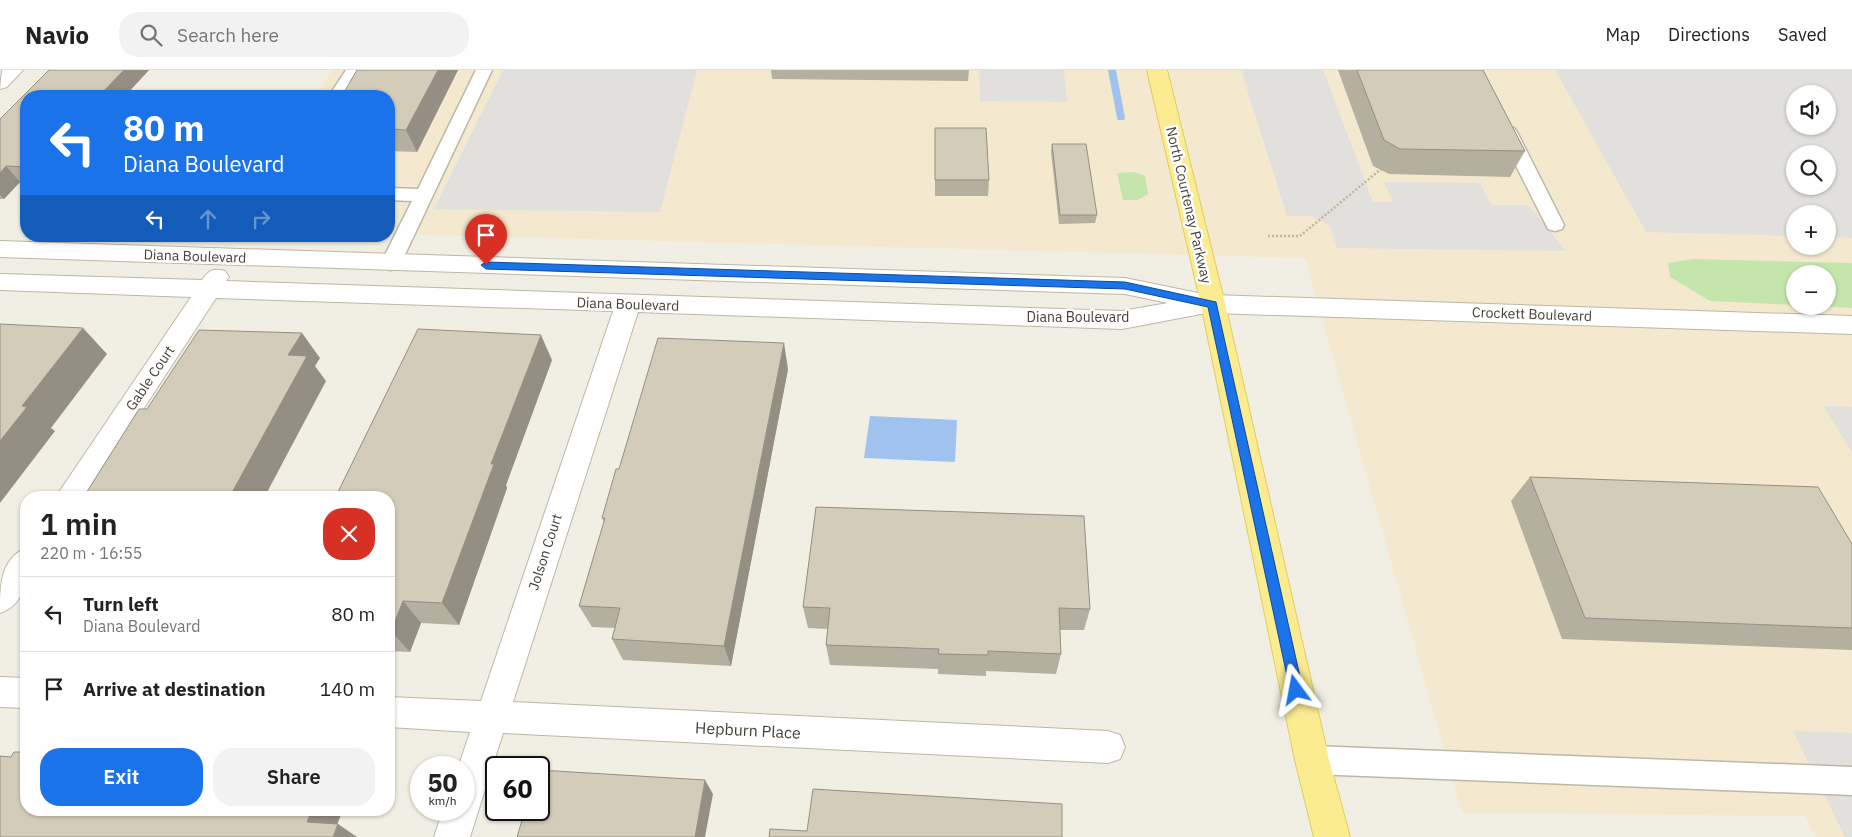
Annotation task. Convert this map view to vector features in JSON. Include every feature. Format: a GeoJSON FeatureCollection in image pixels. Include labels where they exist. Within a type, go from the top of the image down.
{"type":"FeatureCollection","features":[{"type":"Feature","properties":{"kind":"main road","name":"North Courtenay Parkway"},"geometry":{"type":"LineString","coordinates":[[1157,70],[1213,304],[1312,760],[1332,837]]}},
{"type":"Feature","properties":{"kind":"street"},"geometry":{"type":"LineString","coordinates":[[0,83],[13,70]]}},
{"type":"Feature","properties":{"kind":"street","name":"Diana Boulevard"},"geometry":{"type":"LineString","coordinates":[[0,249],[1125,286],[1213,304]]}},
{"type":"Feature","properties":{"kind":"street","name":"Gable Court"},"geometry":{"type":"LineString","coordinates":[[74,491],[230,257]]}},
{"type":"Feature","properties":{"kind":"street"},"geometry":{"type":"LineString","coordinates":[[374,295],[391,263]]}},
{"type":"Feature","properties":{"kind":"street"},"geometry":{"type":"LineString","coordinates":[[882,313],[885,278]]}},
{"type":"Feature","properties":{"kind":"street","name":"Diana Boulevard"},"geometry":{"type":"LineString","coordinates":[[0,282],[1122,320],[1213,304]]}},
{"type":"Feature","properties":{"kind":"street","name":"Jolson Court"},"geometry":{"type":"LineString","coordinates":[[475,765],[628,304]]}},
{"type":"Feature","properties":{"kind":"street","name":"Crockett Boulevard"},"geometry":{"type":"LineString","coordinates":[[1213,304],[1852,325]]}},
{"type":"Feature","properties":{"kind":"street"},"geometry":{"type":"LineString","coordinates":[[0,600],[20,570]]}},
{"type":"Feature","properties":{"kind":"street"},"geometry":{"type":"LineString","coordinates":[[0,692],[20,693]]}},
{"type":"Feature","properties":{"kind":"street","name":"Hepburn Place"},"geometry":{"type":"LineString","coordinates":[[395,712],[1108,747]]}},
{"type":"Feature","properties":{"kind":"street"},"geometry":{"type":"LineString","coordinates":[[452,837],[457,821]]}},
{"type":"Feature","properties":{"kind":"lane"},"geometry":{"type":"LineString","coordinates":[[341,90],[354,70]]}},
{"type":"Feature","properties":{"kind":"lane"},"geometry":{"type":"LineString","coordinates":[[391,263],[484,70]]}},
{"type":"Feature","properties":{"kind":"lane"},"geometry":{"type":"LineString","coordinates":[[1498,113],[1555,225]]}},
{"type":"Feature","properties":{"kind":"lane"},"geometry":{"type":"LineString","coordinates":[[395,194],[423,195]]}},
{"type":"Feature","properties":{"kind":"lane"},"geometry":{"type":"LineString","coordinates":[[1312,760],[1852,781]]}},
{"type":"Feature","properties":{"kind":"path"},"geometry":{"type":"LineString","coordinates":[[1268,236],[1300,236],[1381,169]]}},
{"type":"Feature","properties":{"kind":"shaded area"},"geometry":{"type":"Polygon","coordinates":[[[332,70],[1852,70],[1852,837],[1815,837],[1805,816],[1462,813],[1305,258],[395,234],[395,90],[319,90],[332,70]]]}},
{"type":"Feature","properties":{"kind":"shaded area"},"geometry":{"type":"Polygon","coordinates":[[[503,70],[697,70],[660,212],[434,209],[503,70]]]}},
{"type":"Feature","properties":{"kind":"shaded area"},"geometry":{"type":"Polygon","coordinates":[[[979,70],[1064,70],[1067,102],[980,101],[979,70]]]}},
{"type":"Feature","properties":{"kind":"shaded area"},"geometry":{"type":"Polygon","coordinates":[[[1241,70],[1323,70],[1373,202],[1393,202],[1384,182],[1480,183],[1491,205],[1528,205],[1566,251],[1337,248],[1330,226],[1311,216],[1287,216],[1241,70]]]}},
{"type":"Feature","properties":{"kind":"shaded area"},"geometry":{"type":"Polygon","coordinates":[[[1555,70],[1852,70],[1852,238],[1836,237],[1836,205],[1786,205],[1786,236],[1646,232],[1555,70]]]}},
{"type":"Feature","properties":{"kind":"shaded area"},"geometry":{"type":"Polygon","coordinates":[[[1823,406],[1852,407],[1852,452],[1823,406]]]}},
{"type":"Feature","properties":{"kind":"shaded area"},"geometry":{"type":"Polygon","coordinates":[[[1793,731],[1852,733],[1852,837],[1845,837],[1793,731]]]}},
{"type":"Feature","properties":{"kind":"green space"},"geometry":{"type":"Polygon","coordinates":[[[1134,172],[1145,176],[1148,194],[1138,200],[1123,200],[1117,173],[1134,172]]]}},
{"type":"Feature","properties":{"kind":"green space"},"geometry":{"type":"Polygon","coordinates":[[[1694,259],[1852,263],[1852,308],[1836,307],[1836,265],[1786,265],[1786,305],[1710,301],[1670,277],[1668,263],[1694,259]]]}},
{"type":"Feature","properties":{"kind":"water"},"geometry":{"type":"Polygon","coordinates":[[[870,416],[957,420],[955,462],[864,458],[870,416]]]}},
{"type":"Feature","properties":{"kind":"building"},"geometry":{"type":"Polygon","coordinates":[[[49,70],[124,70],[105,90],[29,90],[49,70]]]}},
{"type":"Feature","properties":{"kind":"building"},"geometry":{"type":"Polygon","coordinates":[[[357,70],[438,70],[406,130],[395,129],[395,90],[345,90],[357,70]]]}},
{"type":"Feature","properties":{"kind":"building"},"geometry":{"type":"Polygon","coordinates":[[[1357,70],[1483,70],[1525,151],[1400,149],[1384,140],[1357,70]]]}},
{"type":"Feature","properties":{"kind":"building"},"geometry":{"type":"Polygon","coordinates":[[[20,99],[20,167],[6,166],[0,173],[0,119],[20,99]]]}},
{"type":"Feature","properties":{"kind":"building"},"geometry":{"type":"Polygon","coordinates":[[[935,128],[986,128],[989,180],[935,180],[935,128]]]}},
{"type":"Feature","properties":{"kind":"building"},"geometry":{"type":"Polygon","coordinates":[[[1052,144],[1086,144],[1097,215],[1060,215],[1052,144]]]}},
{"type":"Feature","properties":{"kind":"building"},"geometry":{"type":"Polygon","coordinates":[[[0,324],[83,328],[22,406],[27,407],[0,441],[0,324]]]}},
{"type":"Feature","properties":{"kind":"building"},"geometry":{"type":"Polygon","coordinates":[[[418,329],[541,335],[491,464],[494,464],[442,603],[403,601],[395,621],[395,491],[338,491],[418,329]]]}},
{"type":"Feature","properties":{"kind":"building"},"geometry":{"type":"Polygon","coordinates":[[[199,330],[302,333],[288,355],[307,356],[233,491],[87,491],[139,409],[147,409],[199,330]]]}},
{"type":"Feature","properties":{"kind":"building"},"geometry":{"type":"Polygon","coordinates":[[[658,338],[784,343],[724,646],[612,639],[620,608],[579,606],[605,518],[602,518],[616,469],[619,469],[658,338]]]}},
{"type":"Feature","properties":{"kind":"building"},"geometry":{"type":"Polygon","coordinates":[[[1530,477],[1818,487],[1852,544],[1852,628],[1585,618],[1530,477]]]}},
{"type":"Feature","properties":{"kind":"building"},"geometry":{"type":"Polygon","coordinates":[[[816,507],[1084,516],[1090,609],[1059,608],[1061,654],[988,651],[988,655],[938,654],[939,649],[826,645],[830,608],[803,607],[816,507]]]}},
{"type":"Feature","properties":{"kind":"building"},"geometry":{"type":"Polygon","coordinates":[[[14,752],[20,752],[20,816],[310,816],[307,822],[338,824],[333,837],[0,837],[0,756],[11,757],[14,752]]]}},
{"type":"Feature","properties":{"kind":"building"},"geometry":{"type":"Polygon","coordinates":[[[550,771],[705,780],[695,837],[517,837],[522,821],[550,821],[550,771]]]}},
{"type":"Feature","properties":{"kind":"building"},"geometry":{"type":"Polygon","coordinates":[[[813,789],[1062,804],[1062,837],[769,837],[770,829],[807,831],[813,789]]]}},
{"type":"Feature","properties":{"kind":"waterway"},"geometry":{"type":"LineString","coordinates":[[1112,70],[1121,118]]}},
{"type":"Feature","properties":{"kind":"route"},"geometry":{"type":"LineString","coordinates":[[486,265],[1125,286],[1213,304],[1296,690]]}}]}
